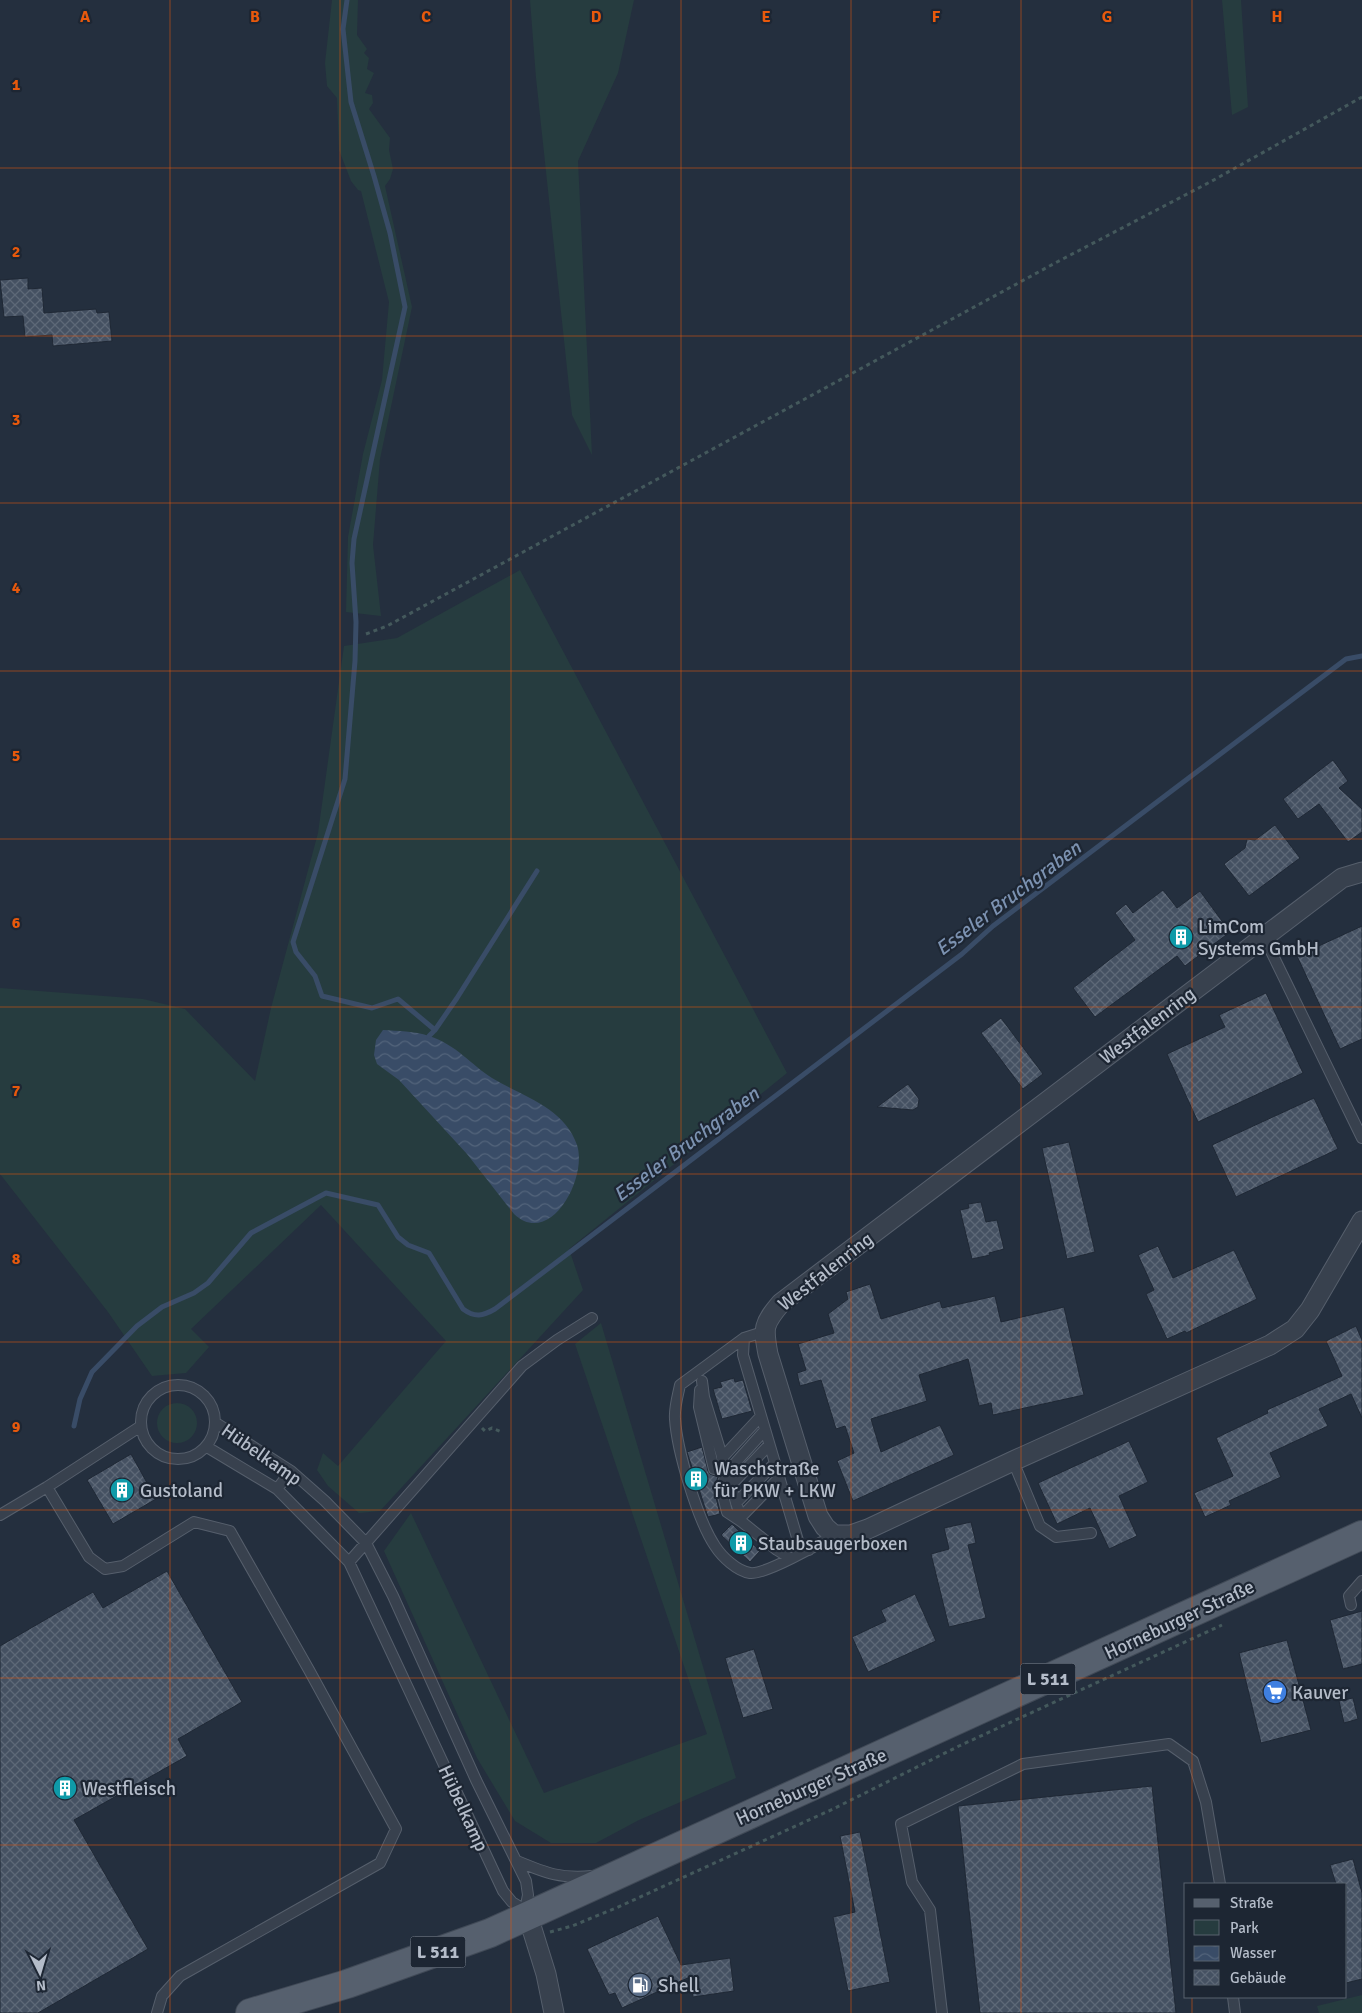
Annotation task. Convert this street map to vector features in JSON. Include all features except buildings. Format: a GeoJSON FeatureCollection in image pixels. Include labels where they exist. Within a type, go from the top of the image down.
{"type":"FeatureCollection","features":[{"type":"Feature","properties":{"kind":"main road","name":"Horneburger Straße"},"geometry":{"type":"LineString","coordinates":[[250,2013],[347,1984],[490,1933],[526,1913],[1362,1535]]}},
{"type":"Feature","properties":{"kind":"street","name":"Westfalenring"},"geometry":{"type":"LineString","coordinates":[[763,1332],[769,1316],[780,1303],[1342,878],[1362,872]]}},
{"type":"Feature","properties":{"kind":"street"},"geometry":{"type":"LineString","coordinates":[[763,1332],[768,1354],[818,1516],[824,1527],[834,1535],[852,1535],[1270,1344],[1295,1329],[1310,1310],[1362,1220]]}},
{"type":"Feature","properties":{"kind":"street"},"geometry":{"type":"LineString","coordinates":[[526,1913],[546,1974],[554,2013]]}},
{"type":"Feature","properties":{"kind":"lane"},"geometry":{"type":"LineString","coordinates":[[1264,937],[1362,1138]]}},
{"type":"Feature","properties":{"kind":"lane"},"geometry":{"type":"LineString","coordinates":[[349,1562],[522,1366],[556,1340],[592,1318]]}},
{"type":"Feature","properties":{"kind":"lane"},"geometry":{"type":"LineString","coordinates":[[763,1332],[744,1338],[680,1385],[674,1417],[681,1454],[701,1519],[715,1547],[735,1567],[752,1574],[809,1550],[834,1535]]}},
{"type":"Feature","properties":{"kind":"lane"},"geometry":{"type":"LineString","coordinates":[[744,1338],[743,1355],[779,1478],[800,1544],[809,1550]]}},
{"type":"Feature","properties":{"kind":"lane"},"geometry":{"type":"LineString","coordinates":[[700,1369],[704,1397],[741,1520]]}},
{"type":"Feature","properties":{"kind":"lane"},"geometry":{"type":"LineString","coordinates":[[702,1381],[698,1395],[698,1407],[714,1469],[727,1472]]}},
{"type":"Feature","properties":{"kind":"lane","name":"Hübelkamp"},"geometry":{"type":"LineString","coordinates":[[177,1385],[197,1390],[207,1398],[214,1410],[216,1423],[291,1471],[325,1501],[366,1543],[394,1596],[476,1780],[526,1881],[528,1895],[526,1913],[512,1902],[503,1891],[349,1562],[277,1489],[207,1447],[199,1454],[178,1460],[167,1458],[157,1453],[149,1446],[141,1426],[143,1411],[150,1398],[167,1387],[177,1385]]}},
{"type":"Feature","properties":{"kind":"lane"},"geometry":{"type":"LineString","coordinates":[[722,1458],[761,1416]]}},
{"type":"Feature","properties":{"kind":"lane"},"geometry":{"type":"LineString","coordinates":[[207,1447],[213,1436],[216,1423]]}},
{"type":"Feature","properties":{"kind":"lane"},"geometry":{"type":"LineString","coordinates":[[0,1514],[47,1487],[141,1426]]}},
{"type":"Feature","properties":{"kind":"lane"},"geometry":{"type":"LineString","coordinates":[[765,1430],[727,1472],[721,1488],[727,1512],[741,1520],[777,1550],[790,1558]]}},
{"type":"Feature","properties":{"kind":"lane"},"geometry":{"type":"LineString","coordinates":[[730,1485],[770,1445]]}},
{"type":"Feature","properties":{"kind":"lane"},"geometry":{"type":"LineString","coordinates":[[1013,1461],[1040,1526],[1056,1537],[1091,1533]]}},
{"type":"Feature","properties":{"kind":"lane"},"geometry":{"type":"LineString","coordinates":[[736,1503],[775,1463]]}},
{"type":"Feature","properties":{"kind":"lane"},"geometry":{"type":"LineString","coordinates":[[277,1489],[291,1471]]}},
{"type":"Feature","properties":{"kind":"lane"},"geometry":{"type":"LineString","coordinates":[[741,1520],[779,1478]]}},
{"type":"Feature","properties":{"kind":"lane"},"geometry":{"type":"LineString","coordinates":[[47,1487],[89,1557],[105,1569],[123,1566],[194,1522],[230,1531],[309,1670],[396,1830],[380,1863],[180,1976],[162,1996],[157,2013]]}},
{"type":"Feature","properties":{"kind":"lane"},"geometry":{"type":"LineString","coordinates":[[1351,1605],[1349,1596],[1362,1581]]}},
{"type":"Feature","properties":{"kind":"lane"},"geometry":{"type":"LineString","coordinates":[[942,2013],[930,1910],[912,1882],[901,1824],[1023,1764],[1169,1744],[1193,1761],[1206,1802],[1220,1883]]}},
{"type":"Feature","properties":{"kind":"lane"},"geometry":{"type":"LineString","coordinates":[[517,1861],[553,1876],[571,1878],[620,1872]]}},
{"type":"Feature","properties":{"kind":"lane"},"geometry":{"type":"LineString","coordinates":[[1233,1998],[1234,2013]]}},
{"type":"Feature","properties":{"kind":"path"},"geometry":{"type":"LineString","coordinates":[[366,634],[387,626],[1049,266],[1212,181],[1362,96]]}},
{"type":"Feature","properties":{"kind":"green space"},"geometry":{"type":"Polygon","coordinates":[[[332,0],[358,0],[357,35],[367,49],[364,53],[369,58],[367,69],[374,73],[365,93],[372,95],[373,103],[369,109],[390,138],[389,150],[393,169],[390,179],[385,186],[412,307],[380,459],[373,545],[381,616],[346,612],[348,537],[363,454],[382,380],[389,302],[361,191],[351,181],[339,150],[337,98],[327,86],[325,63],[332,0]]]}},
{"type":"Feature","properties":{"kind":"green space"},"geometry":{"type":"Polygon","coordinates":[[[530,0],[634,0],[618,73],[578,161],[592,455],[572,415],[536,78],[530,0]]]}},
{"type":"Feature","properties":{"kind":"green space"},"geometry":{"type":"Polygon","coordinates":[[[1222,0],[1241,0],[1248,107],[1232,115],[1222,0]]]}},
{"type":"Feature","properties":{"kind":"green space"},"geometry":{"type":"Polygon","coordinates":[[[520,570],[787,1073],[569,1249],[583,1290],[380,1511],[359,1513],[328,1486],[317,1470],[323,1453],[338,1466],[446,1341],[321,1205],[191,1329],[209,1347],[186,1373],[152,1376],[108,1312],[0,1174],[0,988],[143,999],[185,1009],[255,1081],[271,1008],[318,833],[344,646],[397,638],[520,570]]]}},
{"type":"Feature","properties":{"kind":"green space"},"geometry":{"type":"Polygon","coordinates":[[[601,1323],[736,1778],[639,1820],[596,1843],[551,1843],[515,1821],[477,1758],[384,1551],[411,1513],[544,1793],[707,1734],[575,1344],[601,1323]]]}},
{"type":"Feature","properties":{"kind":"green space"},"geometry":{"type":"Polygon","coordinates":[[[177,1403],[191,1409],[197,1423],[191,1437],[177,1443],[163,1437],[157,1423],[163,1409],[177,1403]]]}},
{"type":"Feature","properties":{"kind":"green space"},"geometry":{"type":"Polygon","coordinates":[[[1362,1995],[1362,2013],[1319,2013],[1317,2006],[1362,1995]]]}},
{"type":"Feature","properties":{"kind":"water"},"geometry":{"type":"Polygon","coordinates":[[[383,1030],[418,1033],[448,1044],[484,1073],[541,1104],[563,1121],[577,1145],[579,1159],[577,1174],[571,1190],[563,1205],[553,1216],[541,1222],[527,1222],[514,1214],[467,1154],[399,1080],[377,1064],[374,1055],[376,1040],[383,1030]]]}},
{"type":"Feature","properties":{"kind":"waterway"},"geometry":{"type":"LineString","coordinates":[[347,0],[343,29],[351,102],[390,233],[405,307],[354,539],[352,563],[356,622],[355,661],[345,779],[293,942],[296,952],[315,976],[322,996],[372,1008],[398,999],[435,1030],[429,1036]]}},
{"type":"Feature","properties":{"kind":"waterway","name":"Esseler Bruchgraben"},"geometry":{"type":"LineString","coordinates":[[74,1426],[80,1399],[92,1372],[137,1326],[162,1307],[194,1293],[208,1283],[251,1233],[326,1193],[378,1205],[398,1237],[408,1245],[429,1253],[463,1309],[475,1315],[487,1313],[495,1309],[962,954],[993,926],[1346,659],[1362,656]]}},
{"type":"Feature","properties":{"kind":"waterway"},"geometry":{"type":"LineString","coordinates":[[435,1030],[537,871]]}},
{"type":"Feature","properties":{"kind":"place","name":"LimCom Systems GmbH"},"geometry":{"type":"Point","coordinates":[1181,937]}},
{"type":"Feature","properties":{"kind":"place","name":"Waschstraße für PKW + LKW"},"geometry":{"type":"Point","coordinates":[696,1479]}},
{"type":"Feature","properties":{"kind":"place","name":"Gustoland"},"geometry":{"type":"Point","coordinates":[122,1490]}},
{"type":"Feature","properties":{"kind":"place","name":"Staubsaugerboxen"},"geometry":{"type":"Point","coordinates":[741,1543]}},
{"type":"Feature","properties":{"kind":"place","name":"Kauver"},"geometry":{"type":"Point","coordinates":[1275,1692]}},
{"type":"Feature","properties":{"kind":"place","name":"Westfleisch"},"geometry":{"type":"Point","coordinates":[65,1788]}},
{"type":"Feature","properties":{"kind":"place","name":"Shell"},"geometry":{"type":"Point","coordinates":[640,1985]}}]}
